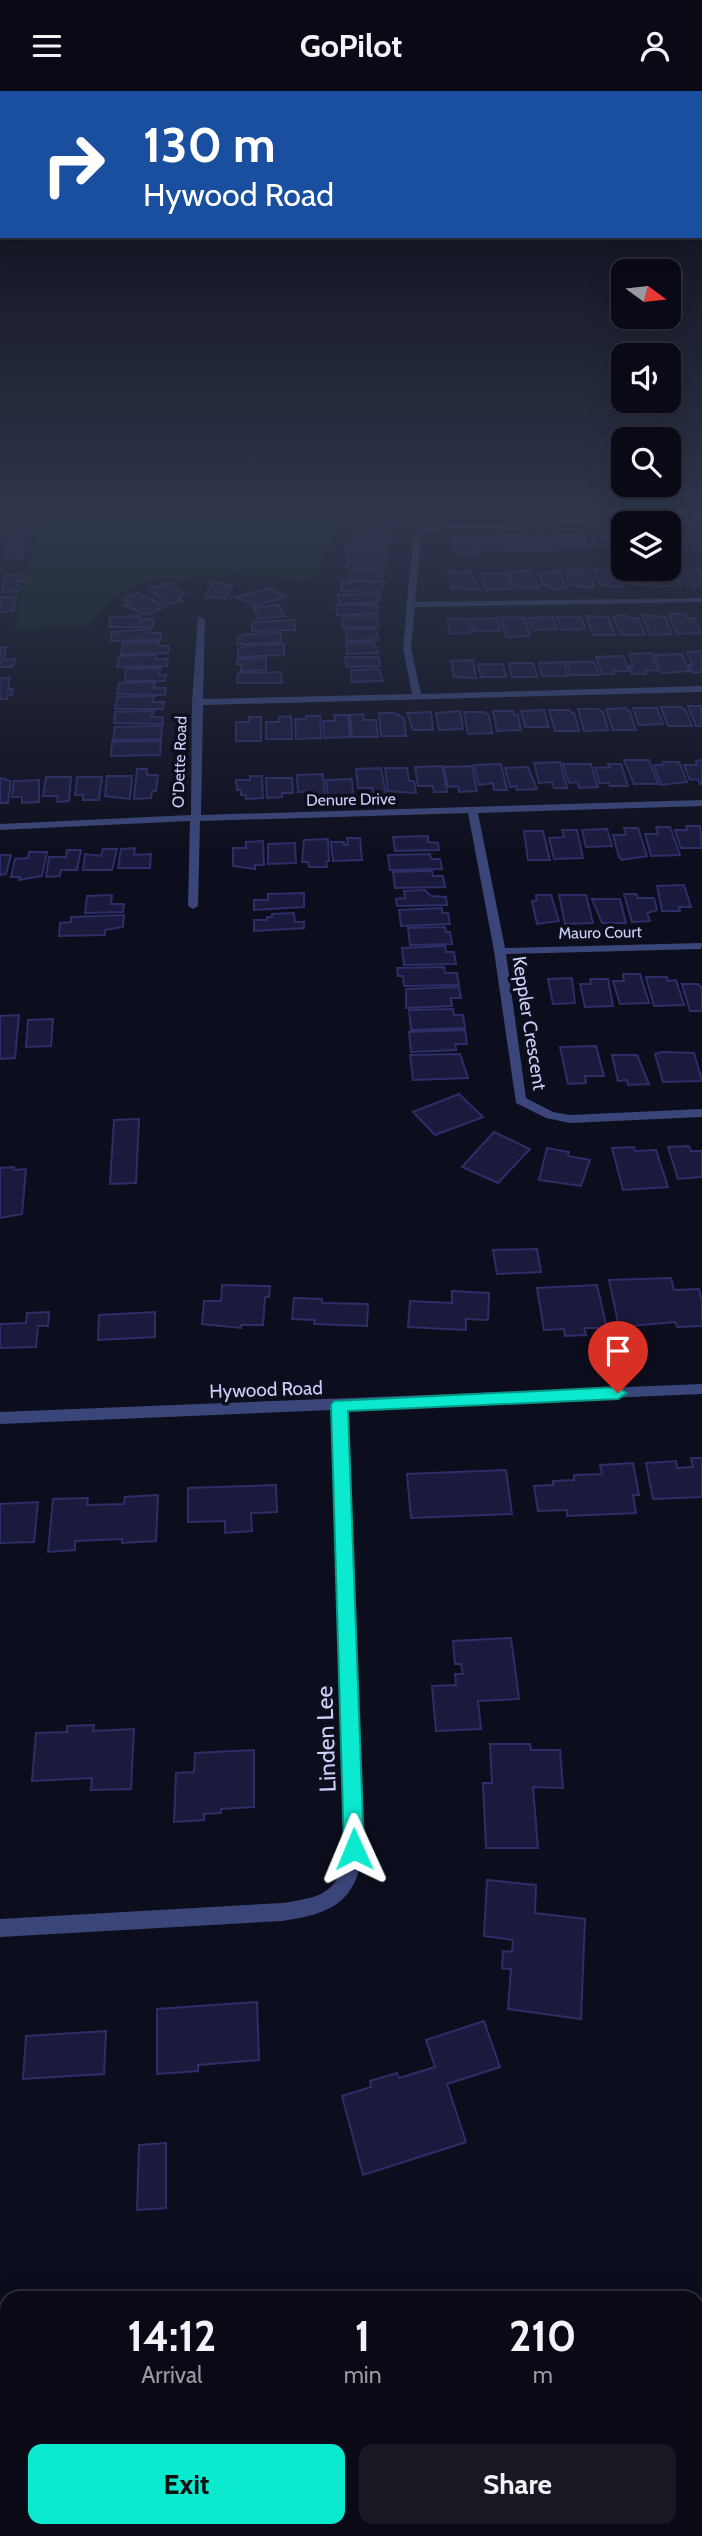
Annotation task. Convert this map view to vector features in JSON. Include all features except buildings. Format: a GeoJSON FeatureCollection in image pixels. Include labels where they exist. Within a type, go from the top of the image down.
{"type":"FeatureCollection","features":[{"type":"Feature","properties":{"kind":"street","name":"O'Dette Road"},"geometry":{"type":"LineString","coordinates":[[192,906],[200,630]]}},
{"type":"Feature","properties":{"kind":"street"},"geometry":{"type":"LineString","coordinates":[[408,630],[407,648],[417,696]]}},
{"type":"Feature","properties":{"kind":"street"},"geometry":{"type":"LineString","coordinates":[[197,702],[702,689]]}},
{"type":"Feature","properties":{"kind":"street","name":"Denure Drive"},"geometry":{"type":"LineString","coordinates":[[0,827],[193,818],[473,812],[702,803]]}},
{"type":"Feature","properties":{"kind":"street","name":"Keppler Crescent"},"geometry":{"type":"LineString","coordinates":[[473,812],[500,951],[520,1100],[550,1115],[570,1119],[702,1113]]}},
{"type":"Feature","properties":{"kind":"street","name":"Mauro Court"},"geometry":{"type":"LineString","coordinates":[[500,951],[701,946]]}},
{"type":"Feature","properties":{"kind":"street","name":"Hywood Road"},"geometry":{"type":"LineString","coordinates":[[0,1418],[702,1389]]}},
{"type":"Feature","properties":{"kind":"street","name":"Linden Lee"},"geometry":{"type":"LineString","coordinates":[[0,1927],[282,1912],[313,1907],[338,1894],[349,1879],[354,1837],[340,1405]]}},
{"type":"Feature","properties":{"kind":"route"},"geometry":{"type":"LineString","coordinates":[[354,1849],[340,1405],[618,1393]]}}]}
